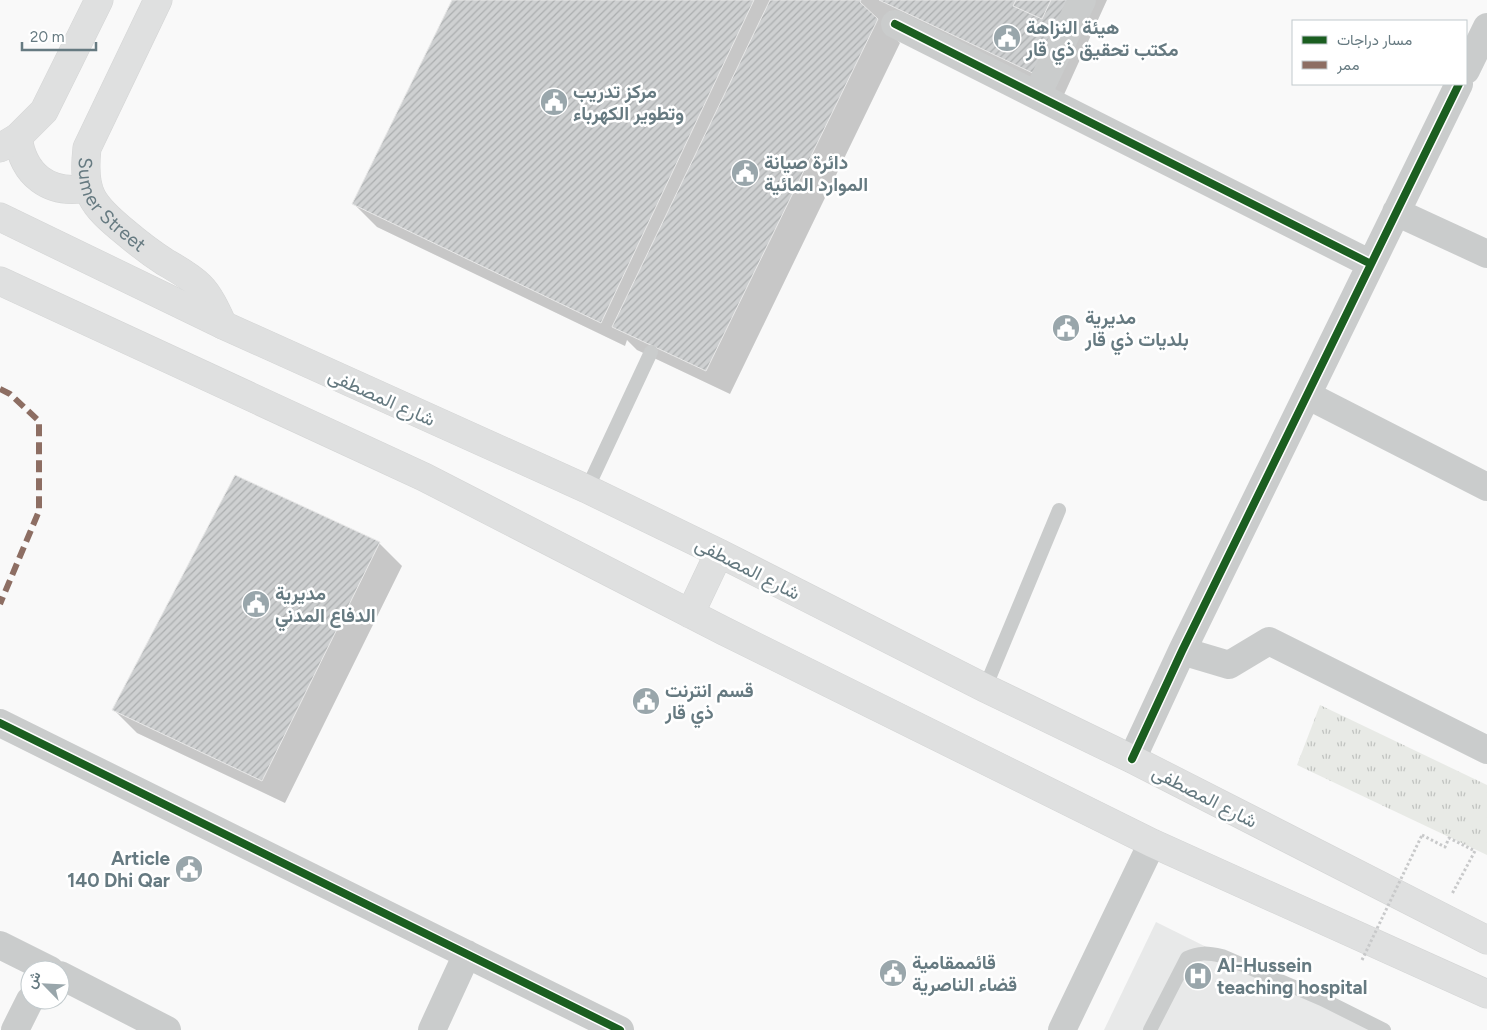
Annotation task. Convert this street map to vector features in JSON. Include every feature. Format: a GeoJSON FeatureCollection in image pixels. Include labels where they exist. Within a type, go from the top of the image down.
{"type":"FeatureCollection","features":[{"type":"Feature","properties":{"kind":"main road"},"geometry":{"type":"LineString","coordinates":[[88,188],[65,189],[45,182],[28,168],[23,158],[9,142],[44,111],[99,0]]}},
{"type":"Feature","properties":{"kind":"main road","name":"Sumer Street"},"geometry":{"type":"LineString","coordinates":[[158,0],[87,148],[85,167],[88,188],[97,207],[109,219],[201,287],[216,310],[222,325]]}},
{"type":"Feature","properties":{"kind":"main road","name":"شارع المصطفى"},"geometry":{"type":"LineString","coordinates":[[0,217],[222,325],[587,489],[719,553],[985,688],[1132,759],[1487,940]]}},
{"type":"Feature","properties":{"kind":"main road"},"geometry":{"type":"LineString","coordinates":[[0,281],[424,477],[690,614],[1152,843],[1487,994]]}},
{"type":"Feature","properties":{"kind":"main road"},"geometry":{"type":"LineString","coordinates":[[690,614],[719,553]]}},
{"type":"Feature","properties":{"kind":"street"},"geometry":{"type":"LineString","coordinates":[[1037,95],[1082,0]]}},
{"type":"Feature","properties":{"kind":"street"},"geometry":{"type":"LineString","coordinates":[[895,24],[1371,264]]}},
{"type":"Feature","properties":{"kind":"street"},"geometry":{"type":"LineString","coordinates":[[1467,68],[1486,32]]}},
{"type":"Feature","properties":{"kind":"street"},"geometry":{"type":"LineString","coordinates":[[1132,759],[1182,651],[1459,85]]}},
{"type":"Feature","properties":{"kind":"street"},"geometry":{"type":"LineString","coordinates":[[1396,212],[1487,254]]}},
{"type":"Feature","properties":{"kind":"street"},"geometry":{"type":"LineString","coordinates":[[1307,395],[1487,487]]}},
{"type":"Feature","properties":{"kind":"street"},"geometry":{"type":"LineString","coordinates":[[1182,651],[1229,665],[1269,641],[1487,750]]}},
{"type":"Feature","properties":{"kind":"street"},"geometry":{"type":"LineString","coordinates":[[0,723],[620,1030]]}},
{"type":"Feature","properties":{"kind":"street"},"geometry":{"type":"LineString","coordinates":[[1062,1030],[1152,843]]}},
{"type":"Feature","properties":{"kind":"street"},"geometry":{"type":"LineString","coordinates":[[0,945],[29,960]]}},
{"type":"Feature","properties":{"kind":"street"},"geometry":{"type":"LineString","coordinates":[[432,1030],[467,954]]}},
{"type":"Feature","properties":{"kind":"street"},"geometry":{"type":"LineString","coordinates":[[70,981],[167,1030]]}},
{"type":"Feature","properties":{"kind":"street"},"geometry":{"type":"LineString","coordinates":[[15,1030],[25,1010]]}},
{"type":"Feature","properties":{"kind":"lane"},"geometry":{"type":"LineString","coordinates":[[587,489],[651,352]]}},
{"type":"Feature","properties":{"kind":"lane"},"geometry":{"type":"LineString","coordinates":[[985,688],[1059,510]]}},
{"type":"Feature","properties":{"kind":"lane"},"geometry":{"type":"LineString","coordinates":[[1150,1030],[1187,958],[1197,953],[1203,953],[1222,956],[1322,999],[1384,1030]]}},
{"type":"Feature","properties":{"kind":"path"},"geometry":{"type":"LineString","coordinates":[[1362,960],[1422,836],[1445,847],[1449,838],[1474,851],[1441,917]]}},
{"type":"Feature","properties":{"kind":"shaded area","name":"Al-Hussein teaching hospital"},"geometry":{"type":"Polygon","coordinates":[[[1156,922],[1374,1030],[1104,1030],[1156,922]]]}},
{"type":"Feature","properties":{"kind":"green space"},"geometry":{"type":"Polygon","coordinates":[[[1320,705],[1487,785],[1487,855],[1297,765],[1320,705]]]}},
{"type":"Feature","properties":{"kind":"building","name":"مركز تدريب وتطوير الكهرباء"},"geometry":{"type":"Polygon","coordinates":[[[452,0],[754,0],[601,323],[352,204],[452,0]]]}},
{"type":"Feature","properties":{"kind":"building","name":"دائرة صيانة الموارد المائية"},"geometry":{"type":"Polygon","coordinates":[[[770,0],[861,0],[860,2],[878,19],[706,371],[612,327],[770,0]]]}},
{"type":"Feature","properties":{"kind":"building","name":"هيئة النزاهة مكتب تحقيق ذي قار"},"geometry":{"type":"Polygon","coordinates":[[[879,0],[1073,0],[1039,76],[879,0]]]}},
{"type":"Feature","properties":{"kind":"building"},"geometry":{"type":"Polygon","coordinates":[[[1016,0],[1051,0],[1042,19],[1013,6],[1016,0]]]}},
{"type":"Feature","properties":{"kind":"building"},"geometry":{"type":"Polygon","coordinates":[[[235,475],[380,542],[262,781],[112,710],[235,475]]]}},
{"type":"Feature","properties":{"kind":"marked path"},"geometry":{"type":"LineString","coordinates":[[0,389],[10,394],[39,421],[39,511],[0,604]]}},
{"type":"Feature","properties":{"kind":"cycle path"},"geometry":{"type":"LineString","coordinates":[[895,24],[1371,264]]}},
{"type":"Feature","properties":{"kind":"cycle path"},"geometry":{"type":"LineString","coordinates":[[1132,759],[1182,651],[1459,85]]}},
{"type":"Feature","properties":{"kind":"cycle path"},"geometry":{"type":"LineString","coordinates":[[0,723],[620,1030]]}},
{"type":"Feature","properties":{"kind":"place","name":"هيئة النزاهة مكتب تحقيق ذي قار"},"geometry":{"type":"Point","coordinates":[1007,38]}},
{"type":"Feature","properties":{"kind":"place","name":"مركز تدريب وتطوير الكهرباء"},"geometry":{"type":"Point","coordinates":[554,102]}},
{"type":"Feature","properties":{"kind":"place","name":"دائرة صيانة الموارد المائية"},"geometry":{"type":"Point","coordinates":[745,173]}},
{"type":"Feature","properties":{"kind":"place","name":"مديرية بلديات ذي قار"},"geometry":{"type":"Point","coordinates":[1066,328]}},
{"type":"Feature","properties":{"kind":"place","name":"مديرية الدفاع المدني"},"geometry":{"type":"Point","coordinates":[256,604]}},
{"type":"Feature","properties":{"kind":"place","name":"قسم انترنت ذي قار"},"geometry":{"type":"Point","coordinates":[646,701]}},
{"type":"Feature","properties":{"kind":"place","name":"Article 140 Dhi Qar"},"geometry":{"type":"Point","coordinates":[189,869]}},
{"type":"Feature","properties":{"kind":"place","name":"قائممقامية قضاء الناصرية"},"geometry":{"type":"Point","coordinates":[893,973]}},
{"type":"Feature","properties":{"kind":"place","name":"Al-Hussein teaching hospital"},"geometry":{"type":"Point","coordinates":[1198,976]}}]}
